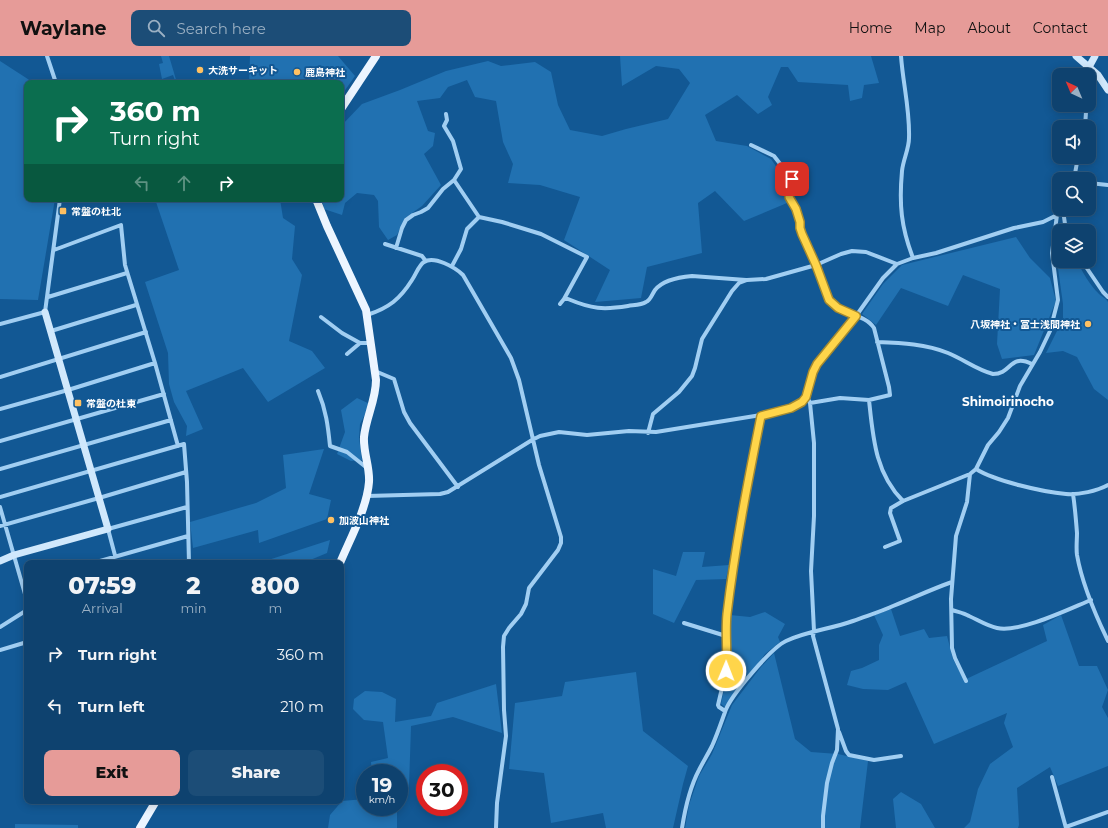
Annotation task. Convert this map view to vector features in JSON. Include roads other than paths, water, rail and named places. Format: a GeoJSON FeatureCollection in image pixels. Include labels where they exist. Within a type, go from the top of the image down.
{"type":"FeatureCollection","features":[{"type":"Feature","properties":{"kind":"main road"},"geometry":{"type":"LineString","coordinates":[[344,104],[376,56]]}},
{"type":"Feature","properties":{"kind":"main road"},"geometry":{"type":"LineString","coordinates":[[317,202],[326,226],[364,302],[375,371],[376,391],[364,438],[369,481],[367,496],[341,560]]}},
{"type":"Feature","properties":{"kind":"main road"},"geometry":{"type":"LineString","coordinates":[[140,828],[154,804]]}},
{"type":"Feature","properties":{"kind":"street"},"geometry":{"type":"LineString","coordinates":[[47,56],[55,80]]}},
{"type":"Feature","properties":{"kind":"street"},"geometry":{"type":"LineString","coordinates":[[901,56],[909,115],[909,141],[902,171],[901,213],[906,242],[913,258]]}},
{"type":"Feature","properties":{"kind":"street"},"geometry":{"type":"LineString","coordinates":[[1076,56],[1098,76],[1108,90]]}},
{"type":"Feature","properties":{"kind":"street"},"geometry":{"type":"LineString","coordinates":[[1089,67],[1095,56]]}},
{"type":"Feature","properties":{"kind":"street"},"geometry":{"type":"LineString","coordinates":[[396,248],[406,220],[428,208],[443,189],[454,180],[461,169],[453,141],[444,126],[446,114]]}},
{"type":"Feature","properties":{"kind":"street"},"geometry":{"type":"LineString","coordinates":[[367,496],[440,494],[448,492],[532,440],[540,436],[559,432],[588,436],[629,431],[648,433],[761,416],[791,408],[808,400],[840,398],[869,400],[890,395],[878,342],[871,323],[864,318],[838,308],[829,300],[816,265],[802,234],[796,209],[789,197],[792,179],[774,156],[751,145]]}},
{"type":"Feature","properties":{"kind":"street"},"geometry":{"type":"LineString","coordinates":[[454,180],[479,217],[502,222],[541,234],[587,257],[560,304]]}},
{"type":"Feature","properties":{"kind":"street"},"geometry":{"type":"LineString","coordinates":[[1096,184],[1108,185]]}},
{"type":"Feature","properties":{"kind":"street"},"geometry":{"type":"LineString","coordinates":[[60,202],[45,312],[117,560]]}},
{"type":"Feature","properties":{"kind":"street"},"geometry":{"type":"LineString","coordinates":[[900,756],[874,760],[850,755],[846,751],[838,729],[812,636],[814,631],[811,571],[814,516],[814,443],[808,400],[813,372],[817,364],[856,316],[883,278],[897,264],[1014,228],[1043,222],[1055,216]]}},
{"type":"Feature","properties":{"kind":"street"},"geometry":{"type":"LineString","coordinates":[[885,547],[900,541],[890,511],[891,508],[903,501],[970,474],[976,469],[988,444],[999,432],[1008,418],[1020,386],[1045,343],[1057,308],[1058,290],[1052,253],[1057,216]]}},
{"type":"Feature","properties":{"kind":"street"},"geometry":{"type":"LineString","coordinates":[[452,266],[461,249],[467,229],[479,217]]}},
{"type":"Feature","properties":{"kind":"street"},"geometry":{"type":"LineString","coordinates":[[54,250],[121,225],[127,273],[136,305],[146,332],[178,446]]}},
{"type":"Feature","properties":{"kind":"street"},"geometry":{"type":"LineString","coordinates":[[385,244],[422,256],[425,260],[452,266],[468,280],[511,358],[519,380],[532,440],[561,537],[561,543],[551,560],[529,588],[526,604],[521,614],[504,636],[504,710],[506,736],[497,802],[496,828]]}},
{"type":"Feature","properties":{"kind":"street"},"geometry":{"type":"LineString","coordinates":[[564,299],[595,308],[614,309],[647,302],[656,289],[668,281],[692,276],[747,280],[766,279],[816,265],[846,252],[859,251],[897,264]]}},
{"type":"Feature","properties":{"kind":"street"},"geometry":{"type":"LineString","coordinates":[[367,315],[382,311],[395,301],[408,286],[425,260]]}},
{"type":"Feature","properties":{"kind":"street"},"geometry":{"type":"LineString","coordinates":[[1087,268],[1108,297]]}},
{"type":"Feature","properties":{"kind":"street"},"geometry":{"type":"LineString","coordinates":[[48,297],[127,273]]}},
{"type":"Feature","properties":{"kind":"street"},"geometry":{"type":"LineString","coordinates":[[648,433],[653,414],[679,392],[692,376],[702,339],[732,290],[739,283],[747,280]]}},
{"type":"Feature","properties":{"kind":"street"},"geometry":{"type":"LineString","coordinates":[[51,330],[136,305]]}},
{"type":"Feature","properties":{"kind":"street"},"geometry":{"type":"LineString","coordinates":[[0,324],[45,312]]}},
{"type":"Feature","properties":{"kind":"street"},"geometry":{"type":"LineString","coordinates":[[321,317],[342,333],[360,343],[371,343]]}},
{"type":"Feature","properties":{"kind":"street"},"geometry":{"type":"LineString","coordinates":[[0,377],[146,332]]}},
{"type":"Feature","properties":{"kind":"street"},"geometry":{"type":"LineString","coordinates":[[878,342],[912,344],[934,348],[950,353],[993,374],[1003,372],[1014,362],[1019,360],[1024,360],[1032,364]]}},
{"type":"Feature","properties":{"kind":"street"},"geometry":{"type":"LineString","coordinates":[[347,354],[360,343]]}},
{"type":"Feature","properties":{"kind":"street"},"geometry":{"type":"LineString","coordinates":[[0,409],[155,363]]}},
{"type":"Feature","properties":{"kind":"street"},"geometry":{"type":"LineString","coordinates":[[375,371],[394,379],[404,412],[410,424],[458,487]]}},
{"type":"Feature","properties":{"kind":"street"},"geometry":{"type":"LineString","coordinates":[[318,391],[324,405],[330,446],[348,452],[368,469]]}},
{"type":"Feature","properties":{"kind":"street"},"geometry":{"type":"LineString","coordinates":[[0,441],[164,394]]}},
{"type":"Feature","properties":{"kind":"street"},"geometry":{"type":"LineString","coordinates":[[869,400],[875,448],[879,462],[896,494],[903,501]]}},
{"type":"Feature","properties":{"kind":"street"},"geometry":{"type":"LineString","coordinates":[[725,711],[718,705],[726,671],[727,615],[741,514],[761,416]]}},
{"type":"Feature","properties":{"kind":"street"},"geometry":{"type":"LineString","coordinates":[[0,469],[171,420]]}},
{"type":"Feature","properties":{"kind":"street"},"geometry":{"type":"LineString","coordinates":[[0,497],[184,444],[188,507],[189,560]]}},
{"type":"Feature","properties":{"kind":"street"},"geometry":{"type":"LineString","coordinates":[[976,469],[1013,484],[1054,492],[1073,494],[1108,485]]}},
{"type":"Feature","properties":{"kind":"street"},"geometry":{"type":"LineString","coordinates":[[0,526],[186,472]]}},
{"type":"Feature","properties":{"kind":"street"},"geometry":{"type":"LineString","coordinates":[[966,681],[952,648],[952,582],[955,564],[956,536],[967,502],[970,474]]}},
{"type":"Feature","properties":{"kind":"street"},"geometry":{"type":"LineString","coordinates":[[1073,494],[1076,514],[1077,554],[1083,580],[1099,623],[1108,641]]}},
{"type":"Feature","properties":{"kind":"street"},"geometry":{"type":"LineString","coordinates":[[0,507],[24,590]]}},
{"type":"Feature","properties":{"kind":"street"},"geometry":{"type":"LineString","coordinates":[[0,561],[14,555],[188,507]]}},
{"type":"Feature","properties":{"kind":"street"},"geometry":{"type":"LineString","coordinates":[[104,560],[188,536]]}},
{"type":"Feature","properties":{"kind":"street"},"geometry":{"type":"LineString","coordinates":[[682,828],[684,813],[693,783],[711,748],[725,711],[743,685],[768,654],[786,641],[814,631],[840,625],[952,582]]}},
{"type":"Feature","properties":{"kind":"street"},"geometry":{"type":"LineString","coordinates":[[952,610],[968,615],[991,627],[1004,629],[1015,628],[1036,621],[1091,600]]}},
{"type":"Feature","properties":{"kind":"street"},"geometry":{"type":"LineString","coordinates":[[0,627],[24,612]]}},
{"type":"Feature","properties":{"kind":"street"},"geometry":{"type":"LineString","coordinates":[[684,623],[726,636]]}},
{"type":"Feature","properties":{"kind":"street"},"geometry":{"type":"LineString","coordinates":[[0,650],[24,643]]}},
{"type":"Feature","properties":{"kind":"street"},"geometry":{"type":"LineString","coordinates":[[823,828],[823,816],[828,783],[832,763],[837,750],[838,729]]}},
{"type":"Feature","properties":{"kind":"street"},"geometry":{"type":"LineString","coordinates":[[1052,777],[1066,828],[1108,812]]}},
{"type":"Feature","properties":{"kind":"place","name":"大洗サーキット"},"geometry":{"type":"Point","coordinates":[200,70]}},
{"type":"Feature","properties":{"kind":"place","name":"鹿島神社"},"geometry":{"type":"Point","coordinates":[297,72]}},
{"type":"Feature","properties":{"kind":"place","name":"常盤の杜北"},"geometry":{"type":"Point","coordinates":[63,211]}},
{"type":"Feature","properties":{"kind":"place","name":"八坂神社・冨士浅間神社"},"geometry":{"type":"Point","coordinates":[1088,324]}},
{"type":"Feature","properties":{"kind":"place","name":"常盤の杜東"},"geometry":{"type":"Point","coordinates":[78,403]}},
{"type":"Feature","properties":{"kind":"place","name":"加波山神社"},"geometry":{"type":"Point","coordinates":[331,520]}},
{"type":"Feature","properties":{"kind":"district","name":"Shimoirinocho"},"geometry":{"type":"Point","coordinates":[1008,402]}}]}
